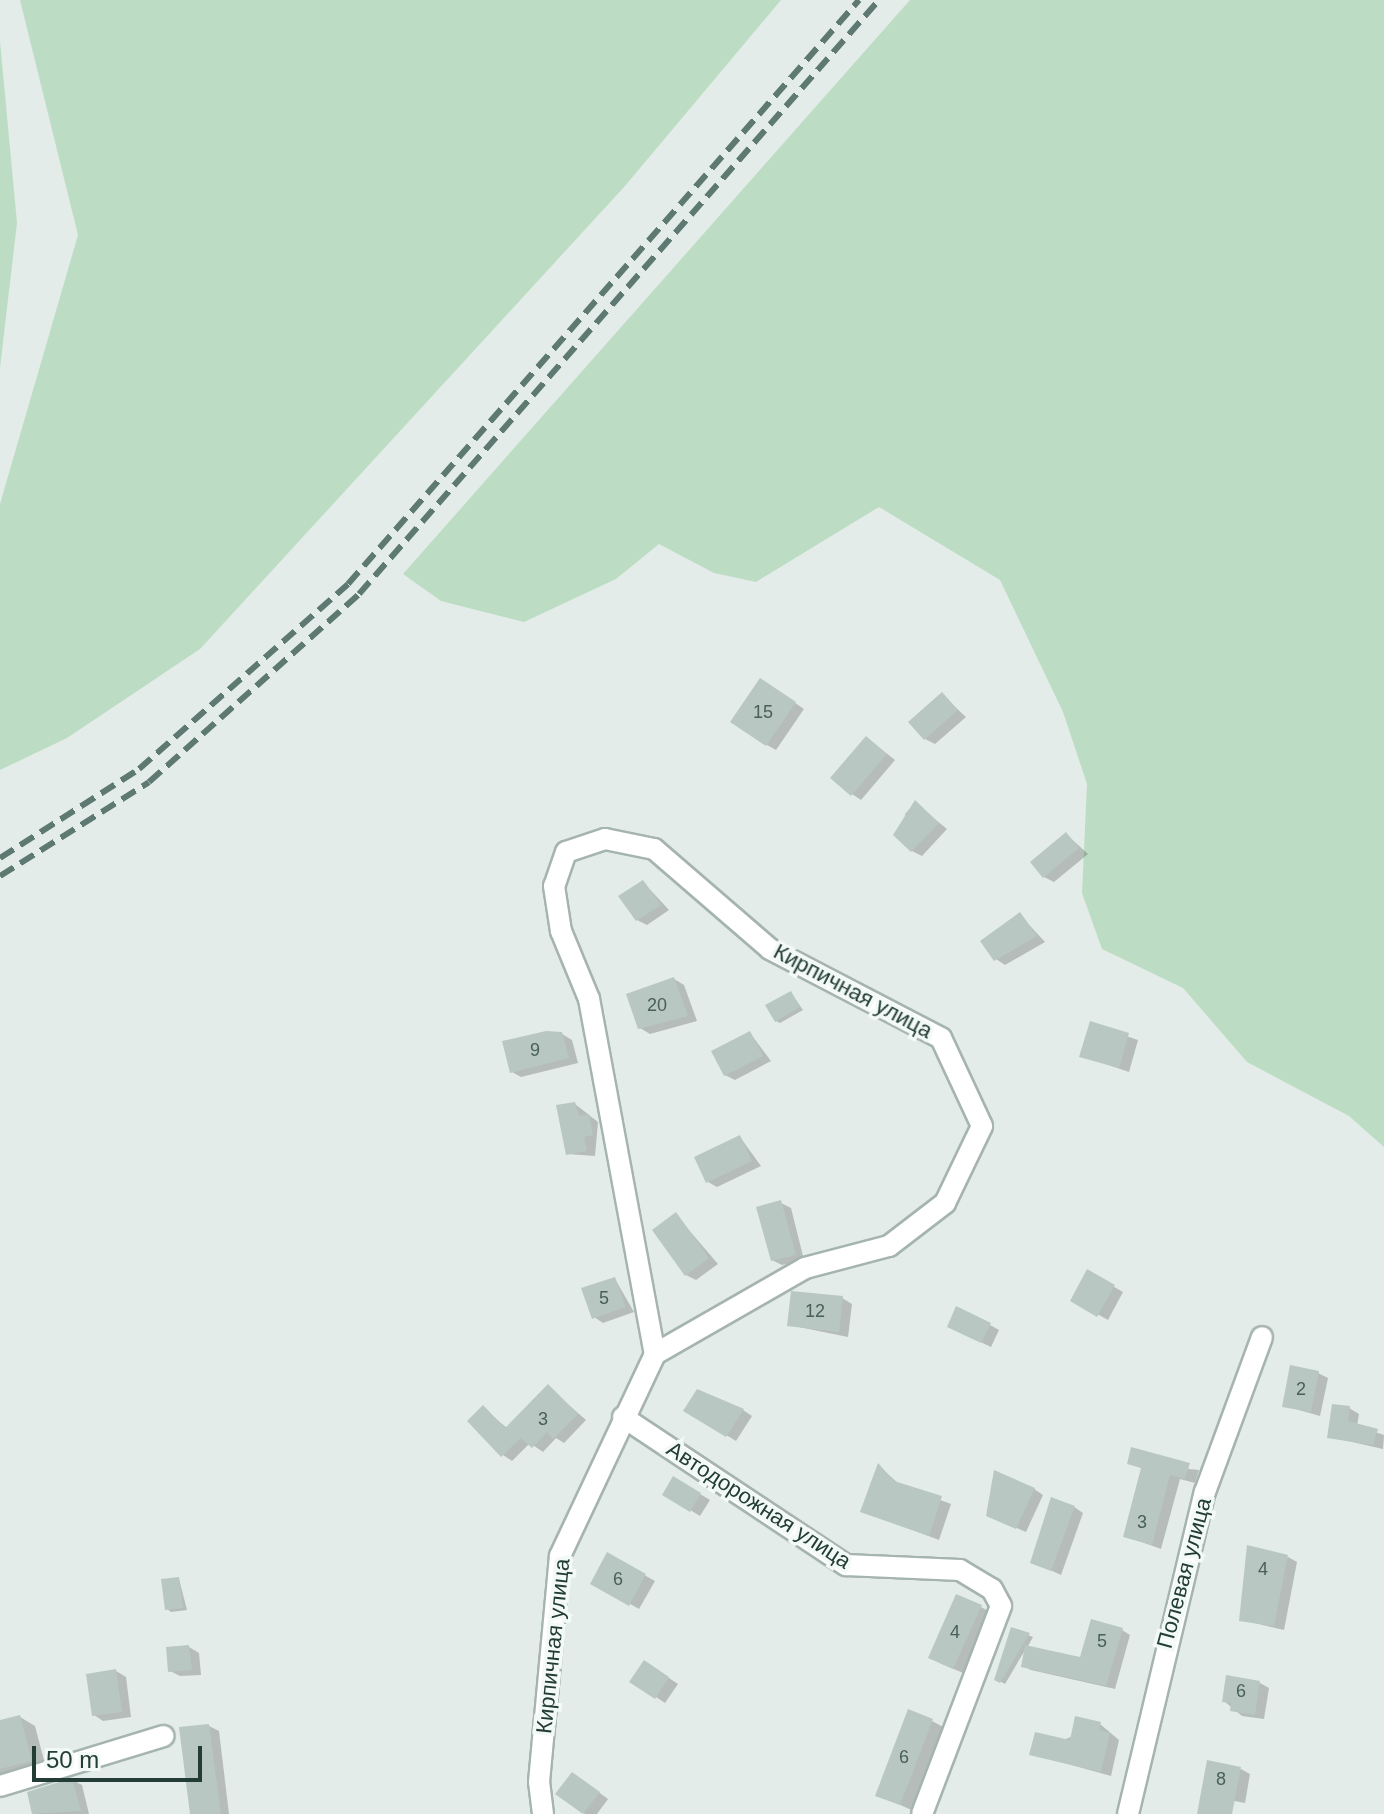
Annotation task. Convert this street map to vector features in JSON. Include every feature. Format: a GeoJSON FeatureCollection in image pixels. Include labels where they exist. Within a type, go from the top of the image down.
{"type":"FeatureCollection","features":[{"type":"Feature","properties":{"kind":"street","name":"Кирпичная улица"},"geometry":{"type":"LineString","coordinates":[[543,1814],[539,1782],[560,1556],[655,1354],[805,1268],[889,1246],[945,1203],[982,1126],[941,1038],[770,949],[654,849],[605,839],[566,852],[554,886],[561,931],[589,999],[655,1354]]}},
{"type":"Feature","properties":{"kind":"street","name":"Полевая улица"},"geometry":{"type":"LineString","coordinates":[[1128,1814],[1205,1492],[1262,1337]]}},
{"type":"Feature","properties":{"kind":"street","name":"Автодорожная улица"},"geometry":{"type":"LineString","coordinates":[[623,1417],[846,1565],[960,1570],[992,1589],[1001,1606],[922,1814]]}},
{"type":"Feature","properties":{"kind":"street"},"geometry":{"type":"LineString","coordinates":[[0,1786],[164,1736]]}},
{"type":"Feature","properties":{"kind":"green space"},"geometry":{"type":"Polygon","coordinates":[[[20,0],[781,0],[625,186],[200,649],[67,738],[0,770],[0,504],[78,235],[20,0]]]}},
{"type":"Feature","properties":{"kind":"green space"},"geometry":{"type":"Polygon","coordinates":[[[910,0],[1384,0],[1384,1147],[1349,1116],[1247,1062],[1183,988],[1102,949],[1082,893],[1087,784],[1063,712],[1000,580],[879,507],[756,582],[714,573],[659,544],[616,579],[524,622],[441,601],[403,574],[910,0]]]}},
{"type":"Feature","properties":{"kind":"green space"},"geometry":{"type":"Polygon","coordinates":[[[0,41],[17,223],[0,368],[0,41]]]}},
{"type":"Feature","properties":{"kind":"building"},"geometry":{"type":"Polygon","coordinates":[[[760,678],[796,702],[766,746],[730,722],[760,678]]]}},
{"type":"Feature","properties":{"kind":"building"},"geometry":{"type":"Polygon","coordinates":[[[942,692],[958,710],[924,740],[908,722],[942,692]]]}},
{"type":"Feature","properties":{"kind":"building"},"geometry":{"type":"Polygon","coordinates":[[[866,736],[887,754],[851,796],[830,778],[866,736]]]}},
{"type":"Feature","properties":{"kind":"building"},"geometry":{"type":"Polygon","coordinates":[[[915,800],[939,823],[911,852],[893,835],[915,800]]]}},
{"type":"Feature","properties":{"kind":"building"},"geometry":{"type":"Polygon","coordinates":[[[1066,832],[1079,848],[1043,878],[1030,862],[1066,832]]]}},
{"type":"Feature","properties":{"kind":"building"},"geometry":{"type":"Polygon","coordinates":[[[643,880],[661,905],[636,921],[618,896],[643,880]]]}},
{"type":"Feature","properties":{"kind":"building"},"geometry":{"type":"Polygon","coordinates":[[[1020,912],[1037,936],[994,961],[980,941],[1020,912]]]}},
{"type":"Feature","properties":{"kind":"building"},"geometry":{"type":"Polygon","coordinates":[[[674,977],[688,1016],[638,1029],[626,994],[674,977]]]}},
{"type":"Feature","properties":{"kind":"building"},"geometry":{"type":"Polygon","coordinates":[[[791,991],[800,1007],[775,1022],[765,1005],[791,991]]]}},
{"type":"Feature","properties":{"kind":"building"},"geometry":{"type":"Polygon","coordinates":[[[1090,1021],[1129,1033],[1119,1068],[1079,1057],[1090,1021]]]}},
{"type":"Feature","properties":{"kind":"building"},"geometry":{"type":"Polygon","coordinates":[[[546,1031],[562,1032],[569,1058],[510,1073],[502,1041],[546,1031]]]}},
{"type":"Feature","properties":{"kind":"building"},"geometry":{"type":"Polygon","coordinates":[[[750,1031],[763,1056],[724,1076],[711,1051],[750,1031]]]}},
{"type":"Feature","properties":{"kind":"building"},"geometry":{"type":"Polygon","coordinates":[[[575,1102],[579,1116],[589,1114],[593,1135],[584,1137],[587,1151],[566,1155],[556,1105],[575,1102]]]}},
{"type":"Feature","properties":{"kind":"building"},"geometry":{"type":"Polygon","coordinates":[[[740,1135],[752,1161],[706,1183],[694,1157],[740,1135]]]}},
{"type":"Feature","properties":{"kind":"building"},"geometry":{"type":"Polygon","coordinates":[[[781,1200],[796,1255],[771,1261],[756,1207],[781,1200]]]}},
{"type":"Feature","properties":{"kind":"building"},"geometry":{"type":"Polygon","coordinates":[[[676,1212],[709,1258],[685,1276],[652,1230],[676,1212]]]}},
{"type":"Feature","properties":{"kind":"building"},"geometry":{"type":"Polygon","coordinates":[[[1087,1269],[1115,1285],[1097,1317],[1070,1301],[1087,1269]]]}},
{"type":"Feature","properties":{"kind":"building"},"geometry":{"type":"Polygon","coordinates":[[[615,1277],[626,1307],[592,1319],[581,1288],[615,1277]]]}},
{"type":"Feature","properties":{"kind":"building"},"geometry":{"type":"Polygon","coordinates":[[[791,1291],[843,1296],[839,1332],[787,1326],[791,1291]]]}},
{"type":"Feature","properties":{"kind":"building"},"geometry":{"type":"Polygon","coordinates":[[[956,1306],[991,1323],[981,1343],[947,1327],[956,1306]]]}},
{"type":"Feature","properties":{"kind":"building"},"geometry":{"type":"Polygon","coordinates":[[[1290,1365],[1319,1371],[1311,1412],[1282,1407],[1290,1365]]]}},
{"type":"Feature","properties":{"kind":"building"},"geometry":{"type":"Polygon","coordinates":[[[548,1384],[578,1414],[553,1439],[547,1432],[532,1448],[521,1438],[501,1457],[467,1421],[483,1405],[505,1428],[548,1384]]]}},
{"type":"Feature","properties":{"kind":"building"},"geometry":{"type":"Polygon","coordinates":[[[697,1389],[744,1409],[726,1437],[683,1411],[697,1389]]]}},
{"type":"Feature","properties":{"kind":"building"},"geometry":{"type":"Polygon","coordinates":[[[1332,1404],[1350,1406],[1348,1421],[1378,1429],[1373,1445],[1327,1438],[1332,1404]]]}},
{"type":"Feature","properties":{"kind":"building"},"geometry":{"type":"Polygon","coordinates":[[[1131,1447],[1190,1463],[1185,1479],[1170,1475],[1152,1545],[1123,1537],[1141,1468],[1127,1464],[1131,1447]]]}},
{"type":"Feature","properties":{"kind":"building"},"geometry":{"type":"Polygon","coordinates":[[[878,1463],[894,1481],[942,1496],[929,1536],[860,1512],[878,1463]]]}},
{"type":"Feature","properties":{"kind":"building"},"geometry":{"type":"Polygon","coordinates":[[[994,1470],[1035,1488],[1016,1529],[986,1516],[994,1470]]]}},
{"type":"Feature","properties":{"kind":"building"},"geometry":{"type":"Polygon","coordinates":[[[673,1476],[701,1493],[690,1512],[662,1495],[673,1476]]]}},
{"type":"Feature","properties":{"kind":"building"},"geometry":{"type":"Polygon","coordinates":[[[1051,1497],[1075,1506],[1051,1571],[1030,1563],[1051,1497]]]}},
{"type":"Feature","properties":{"kind":"building"},"geometry":{"type":"Polygon","coordinates":[[[1247,1545],[1288,1555],[1274,1626],[1239,1621],[1247,1545]]]}},
{"type":"Feature","properties":{"kind":"building"},"geometry":{"type":"Polygon","coordinates":[[[607,1552],[646,1574],[629,1606],[590,1584],[607,1552]]]}},
{"type":"Feature","properties":{"kind":"building"},"geometry":{"type":"Polygon","coordinates":[[[179,1577],[183,1608],[165,1610],[161,1579],[179,1577]]]}},
{"type":"Feature","properties":{"kind":"building"},"geometry":{"type":"Polygon","coordinates":[[[956,1594],[982,1605],[953,1669],[928,1658],[956,1594]]]}},
{"type":"Feature","properties":{"kind":"building"},"geometry":{"type":"Polygon","coordinates":[[[1091,1619],[1123,1628],[1106,1686],[1021,1667],[1025,1645],[1080,1657],[1091,1619]]]}},
{"type":"Feature","properties":{"kind":"building"},"geometry":{"type":"Polygon","coordinates":[[[1011,1627],[1030,1633],[1000,1683],[994,1680],[1011,1627]]]}},
{"type":"Feature","properties":{"kind":"building"},"geometry":{"type":"Polygon","coordinates":[[[189,1645],[192,1670],[168,1672],[166,1647],[189,1645]]]}},
{"type":"Feature","properties":{"kind":"building"},"geometry":{"type":"Polygon","coordinates":[[[644,1660],[669,1677],[655,1699],[629,1682],[644,1660]]]}},
{"type":"Feature","properties":{"kind":"building"},"geometry":{"type":"Polygon","coordinates":[[[116,1669],[122,1712],[92,1716],[86,1674],[116,1669]]]}},
{"type":"Feature","properties":{"kind":"building"},"geometry":{"type":"Polygon","coordinates":[[[1226,1675],[1260,1681],[1255,1715],[1230,1711],[1231,1703],[1222,1702],[1226,1675]]]}},
{"type":"Feature","properties":{"kind":"building"},"geometry":{"type":"Polygon","coordinates":[[[908,1709],[933,1719],[900,1805],[875,1796],[908,1709]]]}},
{"type":"Feature","properties":{"kind":"building"},"geometry":{"type":"Polygon","coordinates":[[[20,1715],[32,1761],[0,1769],[0,1720],[20,1715]]]}},
{"type":"Feature","properties":{"kind":"building"},"geometry":{"type":"Polygon","coordinates":[[[1075,1716],[1101,1722],[1099,1730],[1110,1733],[1101,1772],[1029,1755],[1035,1732],[1070,1740],[1075,1716]]]}},
{"type":"Feature","properties":{"kind":"building"},"geometry":{"type":"Polygon","coordinates":[[[209,1724],[221,1814],[190,1814],[179,1727],[209,1724]]]}},
{"type":"Feature","properties":{"kind":"building"},"geometry":{"type":"Polygon","coordinates":[[[1207,1760],[1241,1767],[1232,1814],[1197,1814],[1207,1760]]]}},
{"type":"Feature","properties":{"kind":"building"},"geometry":{"type":"Polygon","coordinates":[[[572,1772],[600,1792],[583,1814],[555,1794],[572,1772]]]}},
{"type":"Feature","properties":{"kind":"building"},"geometry":{"type":"Polygon","coordinates":[[[72,1778],[81,1811],[32,1814],[27,1792],[72,1778]]]}},
{"type":"Feature","properties":{"kind":"railway"},"geometry":{"type":"LineString","coordinates":[[0,858],[139,769],[348,584],[859,0]]}},
{"type":"Feature","properties":{"kind":"railway"},"geometry":{"type":"LineString","coordinates":[[0,876],[149,782],[359,594],[879,0]]}}]}
